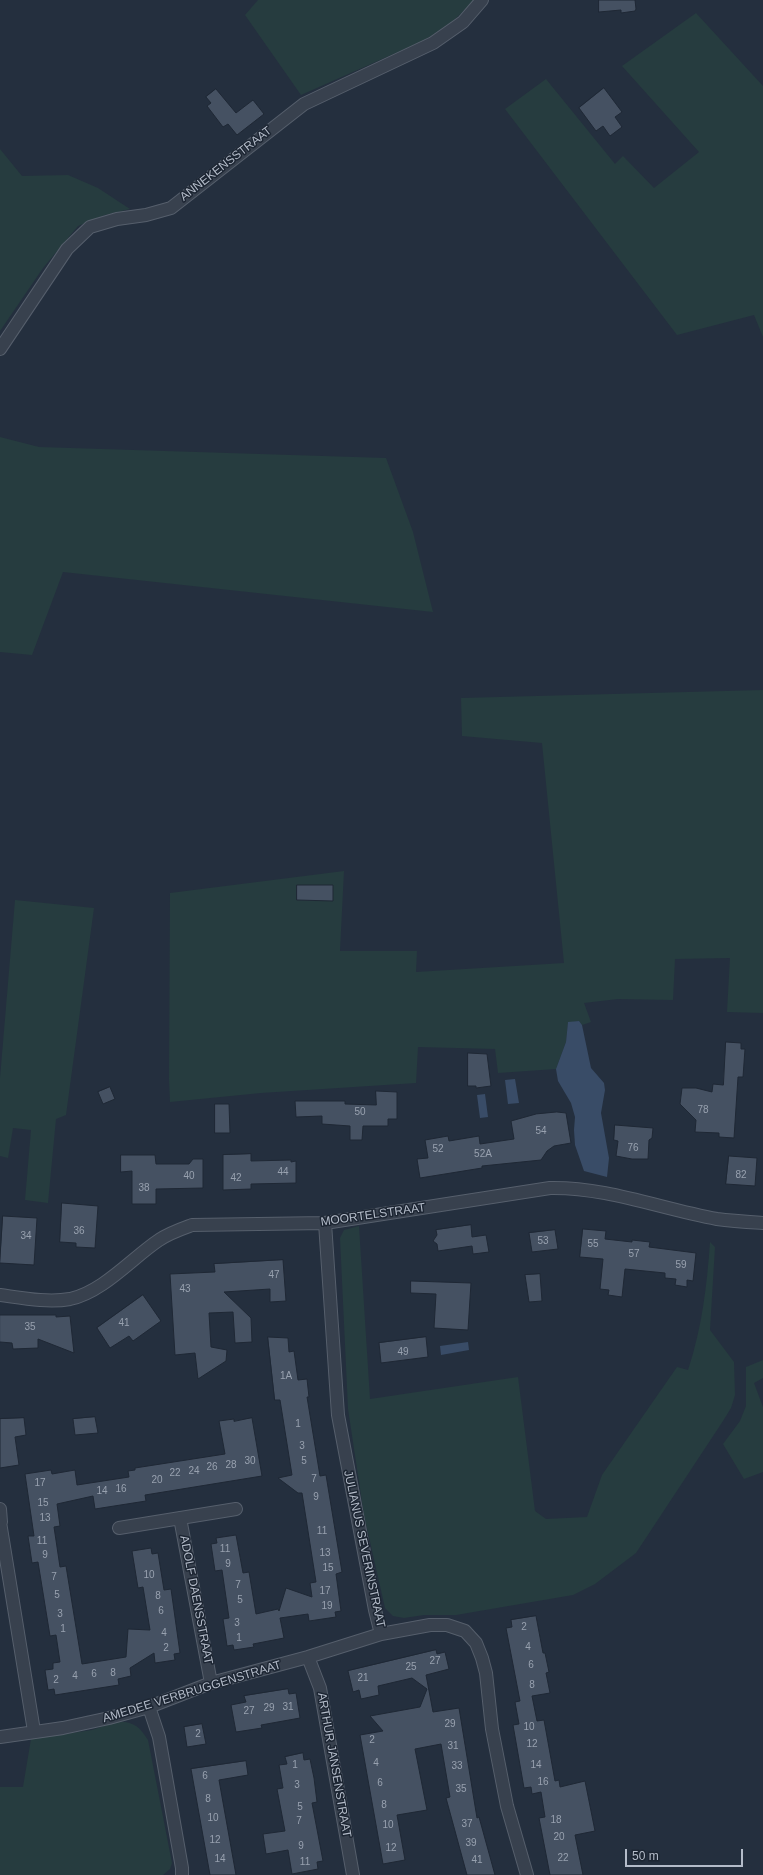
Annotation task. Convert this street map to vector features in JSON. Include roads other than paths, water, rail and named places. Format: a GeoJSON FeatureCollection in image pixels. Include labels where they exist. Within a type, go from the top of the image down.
{"type":"FeatureCollection","features":[{"type":"Feature","properties":{"kind":"street","name":"ANNEKENSSTRAAT"},"geometry":{"type":"LineString","coordinates":[[0,349],[67,249],[90,227],[117,219],[146,215],[171,208],[304,104],[433,43],[463,22],[482,0]]}},
{"type":"Feature","properties":{"kind":"street","name":"MOORTELSTRAAT"},"geometry":{"type":"LineString","coordinates":[[0,1295],[52,1300],[69,1299],[85,1295],[159,1240],[174,1231],[192,1225],[325,1223],[550,1188],[595,1190],[718,1219],[763,1223]]}},
{"type":"Feature","properties":{"kind":"street","name":"JULIANUS SEVERINSTRAAT"},"geometry":{"type":"LineString","coordinates":[[325,1223],[338,1415],[375,1610],[381,1634],[430,1625],[447,1625],[465,1631],[476,1643],[486,1673],[492,1730],[508,1806],[527,1875]]}},
{"type":"Feature","properties":{"kind":"street"},"geometry":{"type":"LineString","coordinates":[[0,1509],[34,1731]]}},
{"type":"Feature","properties":{"kind":"street","name":"ADOLF DAENSSTRAAT"},"geometry":{"type":"LineString","coordinates":[[119,1528],[236,1509]]}},
{"type":"Feature","properties":{"kind":"street","name":"ADOLF DAENSSTRAAT"},"geometry":{"type":"LineString","coordinates":[[180,1518],[211,1683]]}},
{"type":"Feature","properties":{"kind":"street","name":"AMEDEE VERBRUGGENSTRAAT"},"geometry":{"type":"LineString","coordinates":[[0,1737],[63,1728],[109,1718],[149,1707],[211,1683],[308,1657],[381,1634]]}},
{"type":"Feature","properties":{"kind":"street","name":"ARTHUR JANSENSTRAAT"},"geometry":{"type":"LineString","coordinates":[[308,1657],[320,1688],[353,1875]]}},
{"type":"Feature","properties":{"kind":"street"},"geometry":{"type":"LineString","coordinates":[[149,1707],[159,1737],[182,1875]]}},
{"type":"Feature","properties":{"kind":"water"},"geometry":{"type":"Polygon","coordinates":[[[579,1021],[582,1025],[591,1068],[604,1083],[605,1090],[601,1113],[609,1158],[607,1177],[584,1171],[575,1145],[575,1117],[571,1103],[558,1081],[556,1069],[566,1042],[568,1022],[579,1021]]]}},
{"type":"Feature","properties":{"kind":"water"},"geometry":{"type":"Polygon","coordinates":[[[515,1079],[519,1103],[508,1104],[505,1080],[515,1079]]]}},
{"type":"Feature","properties":{"kind":"water"},"geometry":{"type":"Polygon","coordinates":[[[485,1094],[488,1117],[480,1118],[477,1095],[485,1094]]]}},
{"type":"Feature","properties":{"kind":"water"},"geometry":{"type":"Polygon","coordinates":[[[468,1342],[469,1350],[441,1355],[440,1346],[468,1342]]]}}]}
